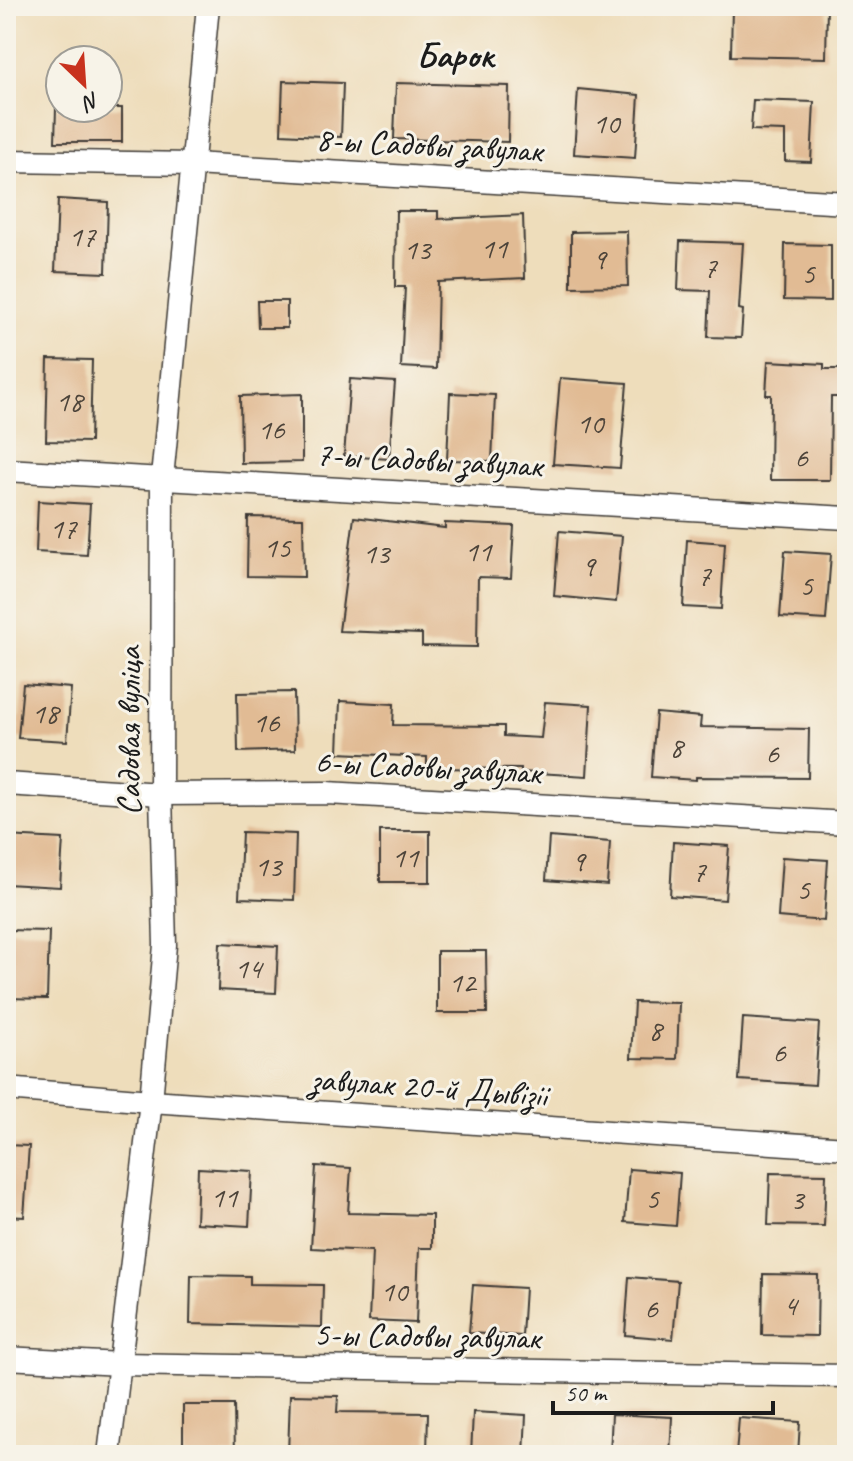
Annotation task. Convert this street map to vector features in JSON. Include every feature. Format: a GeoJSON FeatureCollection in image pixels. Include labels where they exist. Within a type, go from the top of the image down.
{"type":"FeatureCollection","features":[{"type":"Feature","properties":{"kind":"street","name":"Садовая вуліца"},"geometry":{"type":"LineString","coordinates":[[109,1455],[151,1101],[165,945],[161,794],[162,478],[208,6]]}},
{"type":"Feature","properties":{"kind":"street","name":"8-ы Садовы завулак"},"geometry":{"type":"LineString","coordinates":[[6,161],[193,164],[847,203]]}},
{"type":"Feature","properties":{"kind":"street","name":"7-ы Садовы завулак"},"geometry":{"type":"LineString","coordinates":[[6,470],[847,518]]}},
{"type":"Feature","properties":{"kind":"street","name":"6-ы Садовы завулак"},"geometry":{"type":"LineString","coordinates":[[6,784],[161,794],[327,793],[847,823]]}},
{"type":"Feature","properties":{"kind":"street","name":"завулак 20-й Дывізіі"},"geometry":{"type":"LineString","coordinates":[[6,1089],[847,1148]]}},
{"type":"Feature","properties":{"kind":"street","name":"5-ы Садовы завулак"},"geometry":{"type":"LineString","coordinates":[[6,1358],[120,1364],[847,1376]]}},
{"type":"Feature","properties":{"kind":"building"},"geometry":{"type":"Polygon","coordinates":[[[732,6],[827,6],[826,58],[731,56],[732,6]]]}},
{"type":"Feature","properties":{"kind":"building"},"geometry":{"type":"Polygon","coordinates":[[[283,81],[343,83],[341,137],[281,134],[283,81]]]}},
{"type":"Feature","properties":{"kind":"building"},"geometry":{"type":"Polygon","coordinates":[[[396,83],[509,86],[508,142],[394,139],[396,83]]]}},
{"type":"Feature","properties":{"kind":"building"},"geometry":{"type":"Polygon","coordinates":[[[578,89],[639,95],[635,158],[574,154],[578,89]]]}},
{"type":"Feature","properties":{"kind":"building"},"geometry":{"type":"Polygon","coordinates":[[[753,100],[814,102],[811,162],[785,161],[785,131],[751,130],[753,100]]]}},
{"type":"Feature","properties":{"kind":"building"},"geometry":{"type":"Polygon","coordinates":[[[56,124],[122,124],[122,142],[55,142],[56,124]]]}},
{"type":"Feature","properties":{"kind":"building"},"geometry":{"type":"Polygon","coordinates":[[[58,199],[108,202],[106,273],[55,271],[58,199]]]}},
{"type":"Feature","properties":{"kind":"building"},"geometry":{"type":"Polygon","coordinates":[[[396,211],[438,211],[438,219],[523,215],[525,278],[438,282],[436,369],[401,367],[405,287],[395,287],[396,211]]]}},
{"type":"Feature","properties":{"kind":"building"},"geometry":{"type":"Polygon","coordinates":[[[627,231],[628,286],[571,287],[571,232],[627,231]]]}},
{"type":"Feature","properties":{"kind":"building"},"geometry":{"type":"Polygon","coordinates":[[[680,241],[743,243],[739,309],[743,310],[741,338],[708,337],[710,291],[678,290],[680,241]]]}},
{"type":"Feature","properties":{"kind":"building"},"geometry":{"type":"Polygon","coordinates":[[[785,244],[831,245],[831,301],[784,300],[785,244]]]}},
{"type":"Feature","properties":{"kind":"building"},"geometry":{"type":"Polygon","coordinates":[[[257,301],[287,301],[287,328],[258,328],[257,301]]]}},
{"type":"Feature","properties":{"kind":"building"},"geometry":{"type":"Polygon","coordinates":[[[48,359],[92,360],[90,442],[46,441],[48,359]]]}},
{"type":"Feature","properties":{"kind":"building"},"geometry":{"type":"Polygon","coordinates":[[[768,361],[824,364],[824,369],[847,369],[847,397],[831,397],[830,480],[770,480],[771,395],[766,395],[768,361]]]}},
{"type":"Feature","properties":{"kind":"building"},"geometry":{"type":"Polygon","coordinates":[[[560,378],[627,383],[620,468],[553,464],[560,378]]]}},
{"type":"Feature","properties":{"kind":"building"},"geometry":{"type":"Polygon","coordinates":[[[350,379],[395,382],[389,459],[344,456],[350,379]]]}},
{"type":"Feature","properties":{"kind":"building"},"geometry":{"type":"Polygon","coordinates":[[[450,393],[495,395],[492,461],[447,460],[450,393]]]}},
{"type":"Feature","properties":{"kind":"building"},"geometry":{"type":"Polygon","coordinates":[[[302,394],[302,462],[241,463],[240,396],[302,394]]]}},
{"type":"Feature","properties":{"kind":"building"},"geometry":{"type":"Polygon","coordinates":[[[38,501],[90,504],[87,555],[36,552],[38,501]]]}},
{"type":"Feature","properties":{"kind":"building"},"geometry":{"type":"Polygon","coordinates":[[[248,517],[303,518],[304,577],[247,576],[248,517]]]}},
{"type":"Feature","properties":{"kind":"building"},"geometry":{"type":"Polygon","coordinates":[[[354,517],[445,528],[445,523],[514,526],[511,578],[478,577],[477,647],[422,646],[422,634],[339,631],[354,517]]]}},
{"type":"Feature","properties":{"kind":"building"},"geometry":{"type":"Polygon","coordinates":[[[559,531],[622,536],[616,602],[554,596],[559,531]]]}},
{"type":"Feature","properties":{"kind":"building"},"geometry":{"type":"Polygon","coordinates":[[[687,540],[725,543],[721,609],[683,607],[687,540]]]}},
{"type":"Feature","properties":{"kind":"building"},"geometry":{"type":"Polygon","coordinates":[[[785,551],[831,554],[826,620],[780,617],[785,551]]]}},
{"type":"Feature","properties":{"kind":"building"},"geometry":{"type":"Polygon","coordinates":[[[23,684],[71,688],[67,741],[18,738],[23,684]]]}},
{"type":"Feature","properties":{"kind":"building"},"geometry":{"type":"Polygon","coordinates":[[[294,692],[295,750],[238,752],[237,693],[294,692]]]}},
{"type":"Feature","properties":{"kind":"building"},"geometry":{"type":"Polygon","coordinates":[[[340,701],[394,704],[393,725],[504,726],[504,736],[541,738],[545,702],[591,705],[587,776],[521,772],[521,769],[427,768],[427,757],[338,753],[340,701]]]}},
{"type":"Feature","properties":{"kind":"building"},"geometry":{"type":"Polygon","coordinates":[[[656,713],[701,717],[700,727],[809,729],[808,778],[696,777],[696,780],[651,777],[656,713]]]}},
{"type":"Feature","properties":{"kind":"building"},"geometry":{"type":"Polygon","coordinates":[[[380,831],[430,831],[430,882],[380,882],[380,831]]]}},
{"type":"Feature","properties":{"kind":"building"},"geometry":{"type":"Polygon","coordinates":[[[242,832],[296,834],[294,900],[239,898],[242,832]]]}},
{"type":"Feature","properties":{"kind":"building"},"geometry":{"type":"Polygon","coordinates":[[[6,836],[63,839],[60,887],[6,884],[6,836]]]}},
{"type":"Feature","properties":{"kind":"building"},"geometry":{"type":"Polygon","coordinates":[[[549,837],[610,842],[607,885],[546,880],[549,837]]]}},
{"type":"Feature","properties":{"kind":"building"},"geometry":{"type":"Polygon","coordinates":[[[673,842],[729,846],[725,900],[670,896],[673,842]]]}},
{"type":"Feature","properties":{"kind":"building"},"geometry":{"type":"Polygon","coordinates":[[[782,857],[828,860],[824,921],[778,917],[782,857]]]}},
{"type":"Feature","properties":{"kind":"building"},"geometry":{"type":"Polygon","coordinates":[[[6,930],[49,931],[47,999],[6,998],[6,930]]]}},
{"type":"Feature","properties":{"kind":"building"},"geometry":{"type":"Polygon","coordinates":[[[220,943],[278,946],[276,993],[218,990],[220,943]]]}},
{"type":"Feature","properties":{"kind":"building"},"geometry":{"type":"Polygon","coordinates":[[[437,951],[486,951],[487,1013],[437,1013],[437,951]]]}},
{"type":"Feature","properties":{"kind":"building"},"geometry":{"type":"Polygon","coordinates":[[[634,1002],[679,1003],[677,1059],[631,1058],[634,1002]]]}},
{"type":"Feature","properties":{"kind":"building"},"geometry":{"type":"Polygon","coordinates":[[[743,1018],[819,1023],[815,1085],[739,1080],[743,1018]]]}},
{"type":"Feature","properties":{"kind":"building"},"geometry":{"type":"Polygon","coordinates":[[[6,1145],[29,1146],[24,1217],[6,1216],[6,1145]]]}},
{"type":"Feature","properties":{"kind":"building"},"geometry":{"type":"Polygon","coordinates":[[[316,1166],[351,1168],[348,1213],[432,1215],[432,1248],[419,1248],[416,1323],[369,1321],[372,1251],[311,1248],[316,1166]]]}},
{"type":"Feature","properties":{"kind":"building"},"geometry":{"type":"Polygon","coordinates":[[[198,1168],[252,1171],[249,1226],[196,1223],[198,1168]]]}},
{"type":"Feature","properties":{"kind":"building"},"geometry":{"type":"Polygon","coordinates":[[[629,1169],[680,1173],[676,1226],[625,1222],[629,1169]]]}},
{"type":"Feature","properties":{"kind":"building"},"geometry":{"type":"Polygon","coordinates":[[[770,1173],[826,1174],[824,1226],[768,1225],[770,1173]]]}},
{"type":"Feature","properties":{"kind":"building"},"geometry":{"type":"Polygon","coordinates":[[[763,1274],[818,1275],[817,1336],[762,1335],[763,1274]]]}},
{"type":"Feature","properties":{"kind":"building"},"geometry":{"type":"Polygon","coordinates":[[[191,1275],[250,1276],[250,1284],[323,1285],[322,1327],[190,1324],[191,1275]]]}},
{"type":"Feature","properties":{"kind":"building"},"geometry":{"type":"Polygon","coordinates":[[[629,1277],[678,1281],[673,1339],[625,1335],[629,1277]]]}},
{"type":"Feature","properties":{"kind":"building"},"geometry":{"type":"Polygon","coordinates":[[[473,1285],[525,1288],[522,1336],[469,1333],[473,1285]]]}},
{"type":"Feature","properties":{"kind":"building"},"geometry":{"type":"Polygon","coordinates":[[[290,1395],[338,1396],[337,1412],[428,1413],[427,1453],[288,1455],[290,1395]]]}},
{"type":"Feature","properties":{"kind":"building"},"geometry":{"type":"Polygon","coordinates":[[[183,1405],[234,1405],[235,1455],[183,1455],[183,1405]]]}},
{"type":"Feature","properties":{"kind":"building"},"geometry":{"type":"Polygon","coordinates":[[[473,1412],[526,1415],[524,1455],[471,1455],[473,1412]]]}},
{"type":"Feature","properties":{"kind":"building"},"geometry":{"type":"Polygon","coordinates":[[[612,1414],[672,1417],[670,1455],[610,1455],[612,1414]]]}},
{"type":"Feature","properties":{"kind":"building"},"geometry":{"type":"Polygon","coordinates":[[[739,1418],[800,1422],[798,1455],[736,1455],[739,1418]]]}},
{"type":"Feature","properties":{"kind":"district","name":"Барок"},"geometry":{"type":"Point","coordinates":[455,54]}}]}
